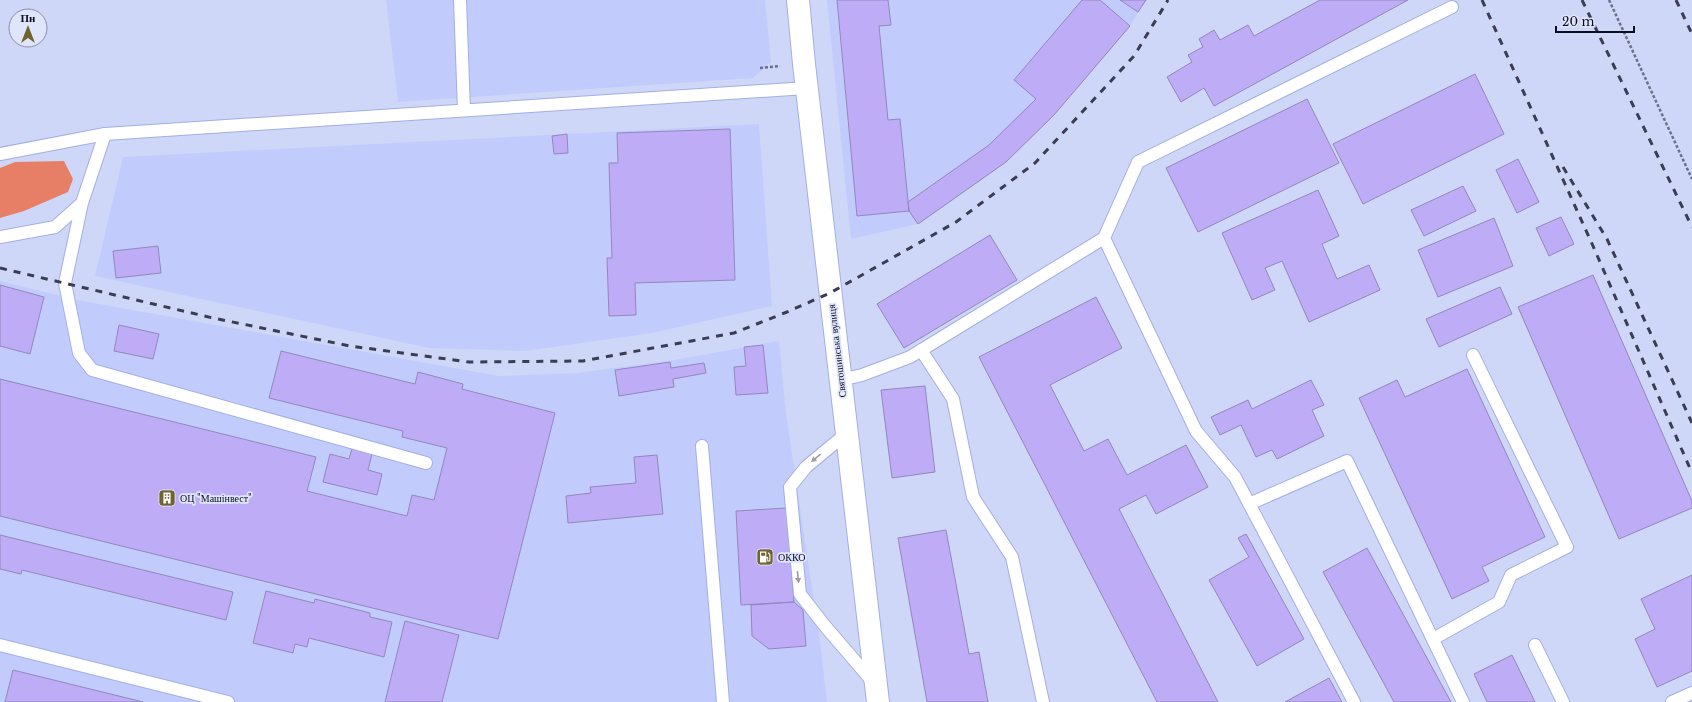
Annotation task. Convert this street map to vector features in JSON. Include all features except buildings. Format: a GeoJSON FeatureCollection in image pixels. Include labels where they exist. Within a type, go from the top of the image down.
{"type":"FeatureCollection","features":[{"type":"Feature","properties":{"kind":"main road","name":"Святошинська вулиця"},"geometry":{"type":"LineString","coordinates":[[798,0],[846,433],[877,694]]}},
{"type":"Feature","properties":{"kind":"lane"},"geometry":{"type":"LineString","coordinates":[[460,0],[464,110]]}},
{"type":"Feature","properties":{"kind":"lane"},"geometry":{"type":"LineString","coordinates":[[840,380],[862,375],[910,357],[1104,238],[1138,162],[1452,7]]}},
{"type":"Feature","properties":{"kind":"lane"},"geometry":{"type":"LineString","coordinates":[[0,154],[105,134],[807,88]]}},
{"type":"Feature","properties":{"kind":"lane"},"geometry":{"type":"LineString","coordinates":[[105,134],[82,203],[65,284],[79,353],[92,370],[426,463]]}},
{"type":"Feature","properties":{"kind":"lane"},"geometry":{"type":"LineString","coordinates":[[0,237],[54,227],[82,203]]}},
{"type":"Feature","properties":{"kind":"lane"},"geometry":{"type":"LineString","coordinates":[[1104,238],[1196,431],[1235,477],[1354,702]]}},
{"type":"Feature","properties":{"kind":"lane"},"geometry":{"type":"LineString","coordinates":[[921,350],[953,399],[973,497],[1012,557],[1043,702]]}},
{"type":"Feature","properties":{"kind":"lane"},"geometry":{"type":"LineString","coordinates":[[1434,639],[1499,602],[1511,575],[1567,547],[1473,355]]}},
{"type":"Feature","properties":{"kind":"lane"},"geometry":{"type":"LineString","coordinates":[[846,433],[806,467],[790,487],[800,594],[877,694]]}},
{"type":"Feature","properties":{"kind":"lane"},"geometry":{"type":"LineString","coordinates":[[702,446],[723,702]]}},
{"type":"Feature","properties":{"kind":"lane"},"geometry":{"type":"LineString","coordinates":[[1249,504],[1347,461],[1463,702]]}},
{"type":"Feature","properties":{"kind":"lane"},"geometry":{"type":"LineString","coordinates":[[0,645],[228,702]]}},
{"type":"Feature","properties":{"kind":"lane"},"geometry":{"type":"LineString","coordinates":[[1535,645],[1563,702]]}},
{"type":"Feature","properties":{"kind":"lane"},"geometry":{"type":"LineString","coordinates":[[1672,702],[1692,693]]}},
{"type":"Feature","properties":{"kind":"path"},"geometry":{"type":"LineString","coordinates":[[1609,0],[1692,179]]}},
{"type":"Feature","properties":{"kind":"shaded area"},"geometry":{"type":"Polygon","coordinates":[[[386,0],[765,0],[771,62],[753,78],[398,102],[386,0]]]}},
{"type":"Feature","properties":{"kind":"shaded area"},"geometry":{"type":"Polygon","coordinates":[[[827,0],[1146,0],[1130,26],[1054,115],[1006,162],[918,224],[851,239],[827,0]]]}},
{"type":"Feature","properties":{"kind":"shaded area"},"geometry":{"type":"Polygon","coordinates":[[[759,124],[772,306],[652,333],[525,351],[429,348],[95,276],[123,157],[759,124]]]}},
{"type":"Feature","properties":{"kind":"shaded area"},"geometry":{"type":"Polygon","coordinates":[[[64,161],[73,179],[68,192],[24,211],[0,218],[0,168],[15,162],[64,161]]]}},
{"type":"Feature","properties":{"kind":"shaded area"},"geometry":{"type":"Polygon","coordinates":[[[0,281],[77,300],[499,376],[577,373],[674,360],[779,341],[786,413],[821,649],[827,702],[0,702],[0,281]]]}},
{"type":"Feature","properties":{"kind":"railway"},"geometry":{"type":"LineString","coordinates":[[0,268],[213,318],[350,346],[469,362],[583,361],[734,333],[830,293],[956,222],[1035,163],[1134,56],[1168,0]]}},
{"type":"Feature","properties":{"kind":"railway"},"geometry":{"type":"LineString","coordinates":[[1482,0],[1593,246],[1692,473]]}},
{"type":"Feature","properties":{"kind":"railway"},"geometry":{"type":"LineString","coordinates":[[1582,0],[1692,227]]}},
{"type":"Feature","properties":{"kind":"railway"},"geometry":{"type":"LineString","coordinates":[[1676,0],[1692,34]]}},
{"type":"Feature","properties":{"kind":"railway"},"geometry":{"type":"LineString","coordinates":[[1563,167],[1607,239],[1692,423]]}},
{"type":"Feature","properties":{"kind":"place","name":"ОЦ \"Машінвест\""},"geometry":{"type":"Point","coordinates":[167,498]}},
{"type":"Feature","properties":{"kind":"place","name":"ОККО"},"geometry":{"type":"Point","coordinates":[765,557]}}]}
